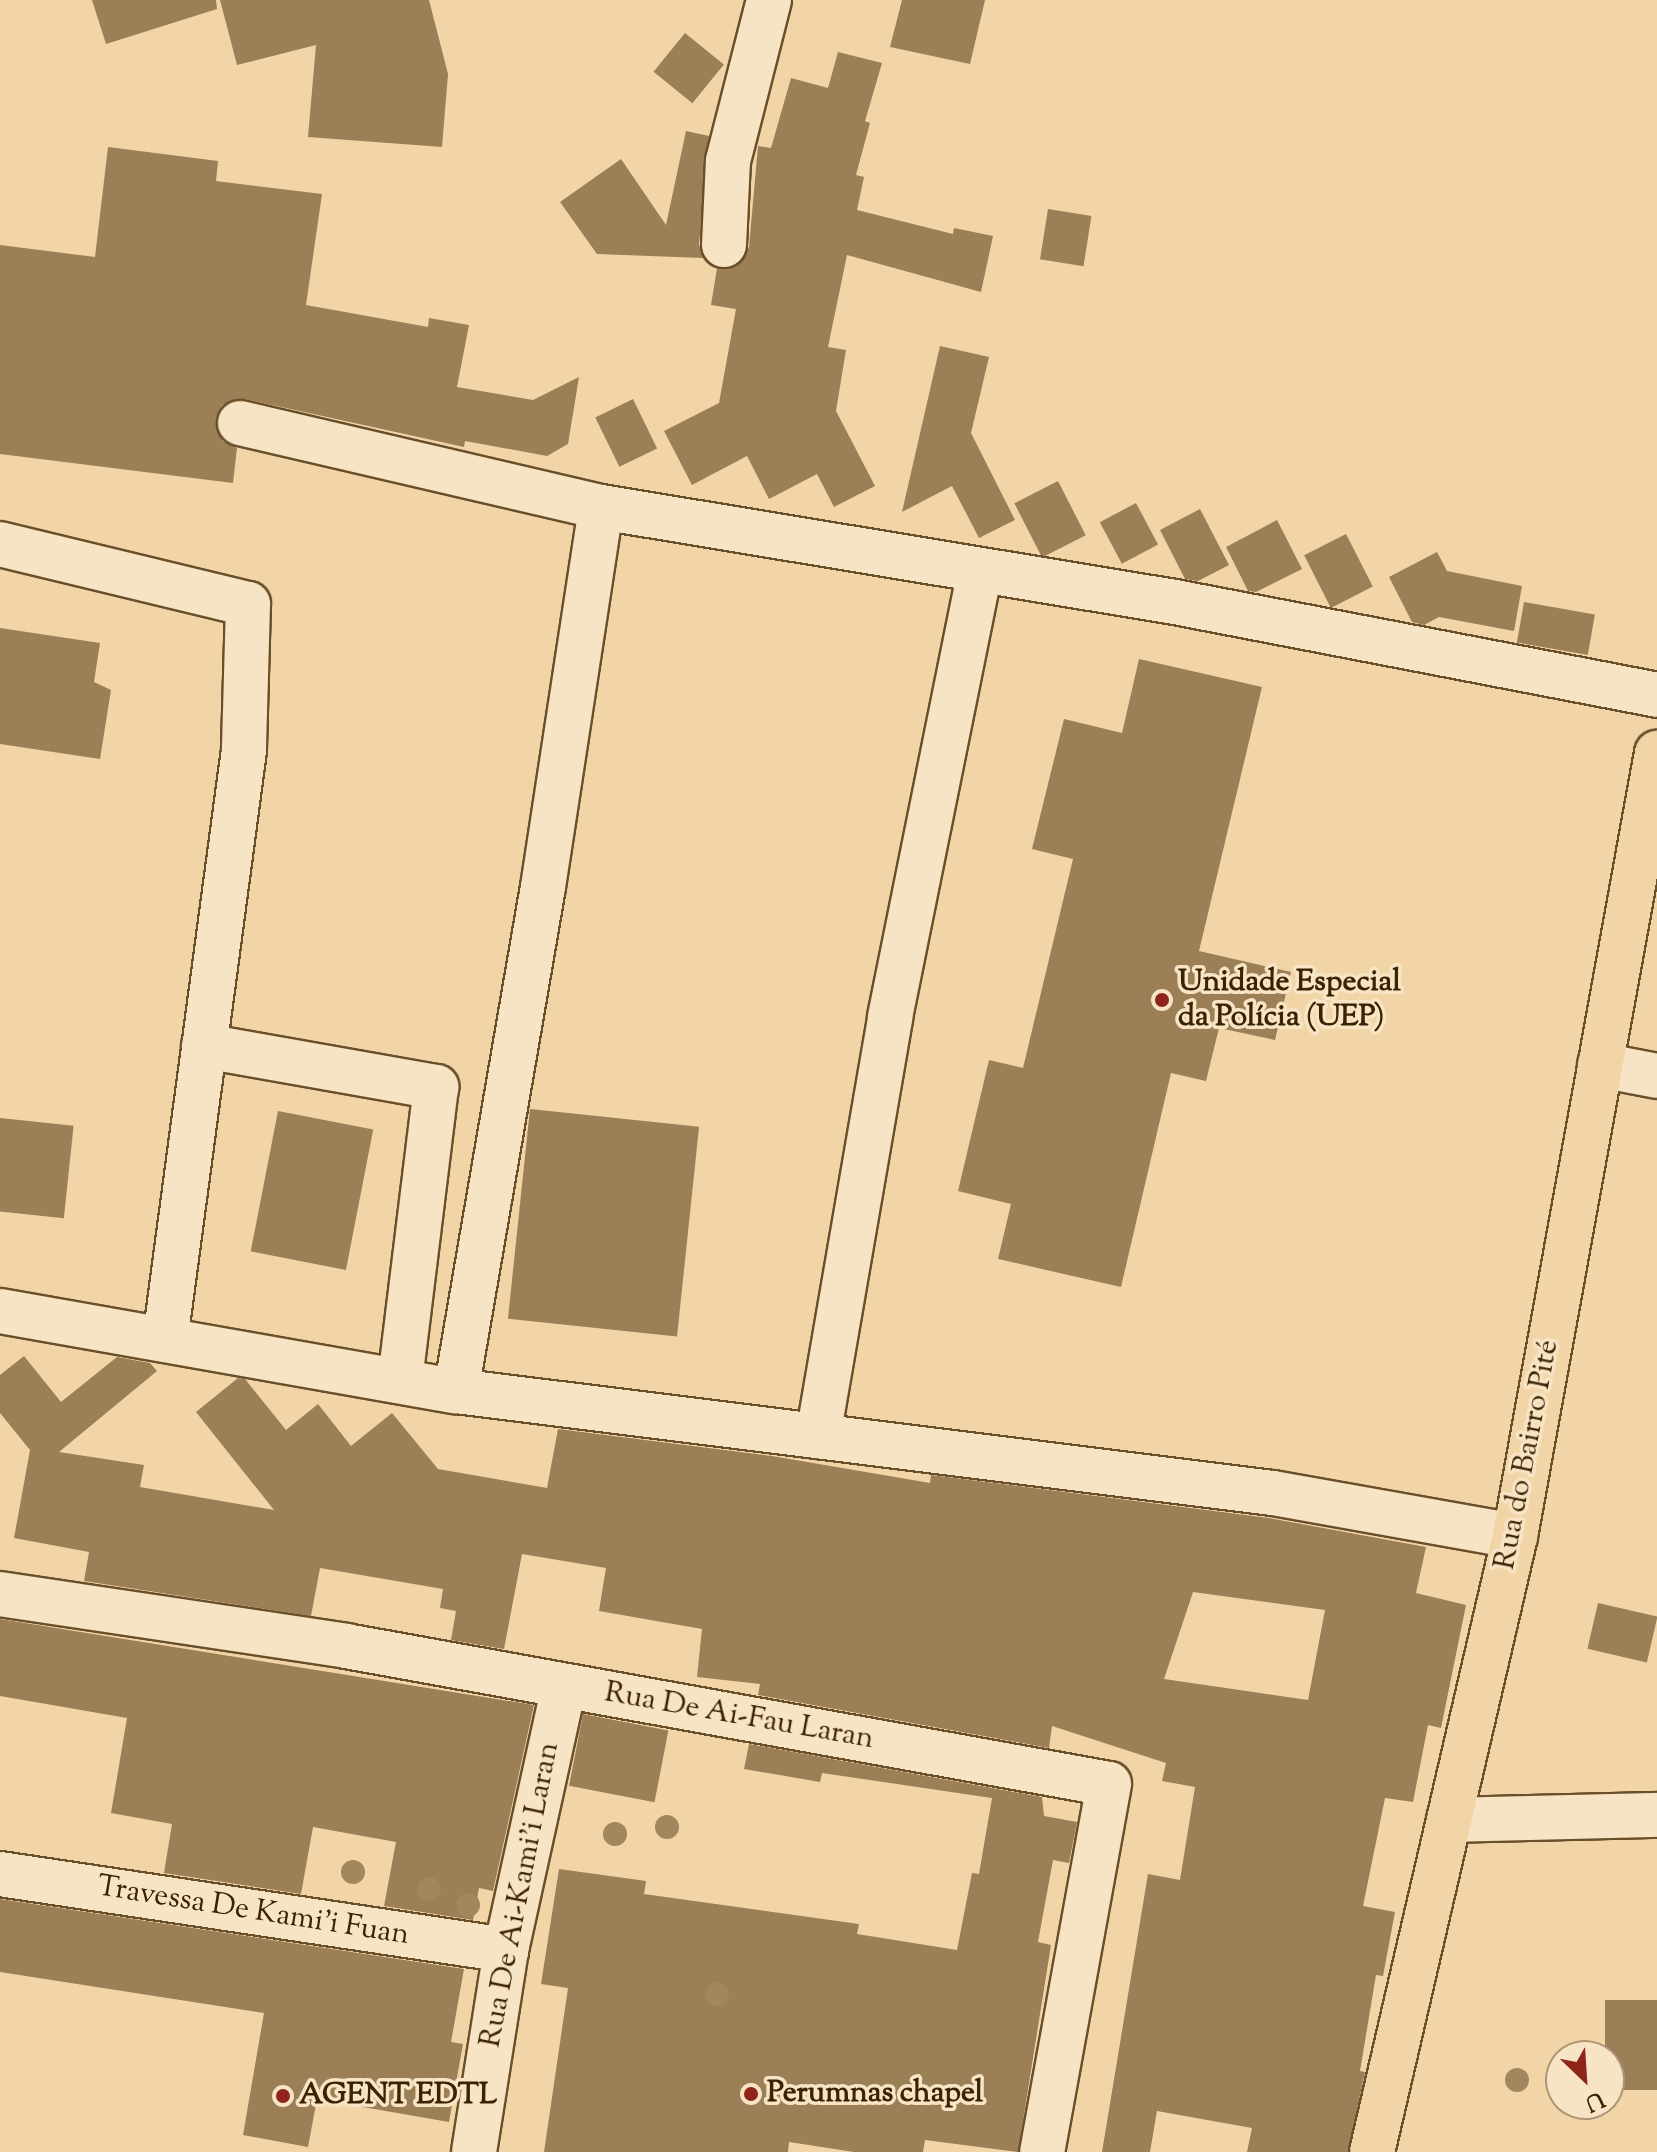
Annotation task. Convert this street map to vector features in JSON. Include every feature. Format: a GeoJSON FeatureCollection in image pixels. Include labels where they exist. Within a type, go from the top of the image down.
{"type":"FeatureCollection","features":[{"type":"Feature","properties":{"kind":"main road","name":"Rua do Bairro Pité"},"geometry":{"type":"LineString","coordinates":[[1372,2152],[1515,1536],[1657,753]]}},
{"type":"Feature","properties":{"kind":"street"},"geometry":{"type":"LineString","coordinates":[[724,245],[728,161],[769,0]]}},
{"type":"Feature","properties":{"kind":"street"},"geometry":{"type":"LineString","coordinates":[[240,423],[601,507],[1175,602],[1657,695]]}},
{"type":"Feature","properties":{"kind":"street"},"geometry":{"type":"LineString","coordinates":[[456,1391],[543,887],[601,507]]}},
{"type":"Feature","properties":{"kind":"street"},"geometry":{"type":"LineString","coordinates":[[0,544],[248,604],[244,750],[165,1340]]}},
{"type":"Feature","properties":{"kind":"street"},"geometry":{"type":"LineString","coordinates":[[818,1436],[890,1017],[980,572]]}},
{"type":"Feature","properties":{"kind":"street"},"geometry":{"type":"LineString","coordinates":[[204,1046],[436,1087],[400,1381]]}},
{"type":"Feature","properties":{"kind":"street"},"geometry":{"type":"LineString","coordinates":[[1600,1065],[1657,1076]]}},
{"type":"Feature","properties":{"kind":"street"},"geometry":{"type":"LineString","coordinates":[[0,1311],[456,1391],[1273,1493],[1515,1536]]}},
{"type":"Feature","properties":{"kind":"street","name":"Rua De Ai-Fau Laran"},"geometry":{"type":"LineString","coordinates":[[0,1594],[564,1686],[1109,1784],[1042,2152]]}},
{"type":"Feature","properties":{"kind":"street","name":"Rua De Ai-Kami’i Laran"},"geometry":{"type":"LineString","coordinates":[[474,2152],[506,1950],[564,1686]]}},
{"type":"Feature","properties":{"kind":"street"},"geometry":{"type":"LineString","coordinates":[[1449,1820],[1657,1815]]}},
{"type":"Feature","properties":{"kind":"street","name":"Travessa De Kami’i Fuan"},"geometry":{"type":"LineString","coordinates":[[0,1874],[506,1950]]}},
{"type":"Feature","properties":{"kind":"building"},"geometry":{"type":"Polygon","coordinates":[[[92,0],[216,0],[217,9],[106,44],[92,0]]]}},
{"type":"Feature","properties":{"kind":"building"},"geometry":{"type":"Polygon","coordinates":[[[220,0],[429,0],[448,74],[442,147],[308,137],[316,45],[237,65],[220,0]]]}},
{"type":"Feature","properties":{"kind":"building"},"geometry":{"type":"Polygon","coordinates":[[[902,0],[985,0],[970,64],[890,47],[902,0]]]}},
{"type":"Feature","properties":{"kind":"building"},"geometry":{"type":"Polygon","coordinates":[[[685,33],[724,64],[692,103],[654,72],[685,33]]]}},
{"type":"Feature","properties":{"kind":"building"},"geometry":{"type":"Polygon","coordinates":[[[838,52],[882,63],[865,121],[870,123],[856,175],[864,177],[857,210],[953,234],[954,228],[993,236],[981,292],[847,255],[828,347],[846,350],[836,411],[875,486],[834,507],[817,474],[769,499],[747,456],[692,485],[664,431],[719,403],[736,309],[711,305],[717,268],[736,267],[749,247],[758,146],[771,148],[791,78],[828,88],[838,52]]]}},
{"type":"Feature","properties":{"kind":"building"},"geometry":{"type":"Polygon","coordinates":[[[686,131],[709,136],[699,244],[703,258],[597,254],[560,202],[621,159],[666,225],[686,131]]]}},
{"type":"Feature","properties":{"kind":"building"},"geometry":{"type":"Polygon","coordinates":[[[108,147],[218,161],[216,181],[322,194],[306,305],[428,327],[429,318],[469,325],[457,387],[533,400],[579,377],[568,444],[547,456],[465,441],[464,447],[245,399],[222,405],[216,418],[222,441],[237,448],[233,483],[0,454],[0,245],[95,257],[108,147]]]}},
{"type":"Feature","properties":{"kind":"building"},"geometry":{"type":"Polygon","coordinates":[[[1048,209],[1091,216],[1083,266],[1040,259],[1048,209]]]}},
{"type":"Feature","properties":{"kind":"building"},"geometry":{"type":"Polygon","coordinates":[[[940,346],[989,357],[971,433],[1015,520],[979,538],[952,486],[902,512],[940,346]]]}},
{"type":"Feature","properties":{"kind":"building"},"geometry":{"type":"Polygon","coordinates":[[[633,399],[657,448],[619,467],[595,417],[633,399]]]}},
{"type":"Feature","properties":{"kind":"building"},"geometry":{"type":"Polygon","coordinates":[[[1058,481],[1086,535],[1042,558],[1014,503],[1058,481]]]}},
{"type":"Feature","properties":{"kind":"building"},"geometry":{"type":"Polygon","coordinates":[[[1136,503],[1158,544],[1122,564],[1100,522],[1136,503]]]}},
{"type":"Feature","properties":{"kind":"building"},"geometry":{"type":"Polygon","coordinates":[[[1200,509],[1229,565],[1198,581],[1185,579],[1160,530],[1200,509]]]}},
{"type":"Feature","properties":{"kind":"building"},"geometry":{"type":"Polygon","coordinates":[[[1277,520],[1302,569],[1256,592],[1248,591],[1226,547],[1277,520]]]}},
{"type":"Feature","properties":{"kind":"building"},"geometry":{"type":"Polygon","coordinates":[[[1346,534],[1373,587],[1331,608],[1304,555],[1346,534]]]}},
{"type":"Feature","properties":{"kind":"building"},"geometry":{"type":"Polygon","coordinates":[[[1437,552],[1447,571],[1522,586],[1514,631],[1439,617],[1424,625],[1412,622],[1389,577],[1437,552]]]}},
{"type":"Feature","properties":{"kind":"building"},"geometry":{"type":"Polygon","coordinates":[[[1524,602],[1595,615],[1588,655],[1517,642],[1524,602]]]}},
{"type":"Feature","properties":{"kind":"building"},"geometry":{"type":"Polygon","coordinates":[[[0,628],[100,643],[94,682],[111,690],[100,759],[0,744],[0,628]]]}},
{"type":"Feature","properties":{"kind":"building","name":"Unidade Especial da Polícia (UEP)"},"geometry":{"type":"Polygon","coordinates":[[[1139,659],[1262,687],[1199,951],[1291,972],[1275,1040],[1219,1028],[1206,1081],[1171,1073],[1121,1287],[998,1259],[1011,1204],[958,1191],[989,1060],[1023,1068],[1073,859],[1032,849],[1064,719],[1122,733],[1139,659]]]}},
{"type":"Feature","properties":{"kind":"building"},"geometry":{"type":"Polygon","coordinates":[[[530,1109],[699,1127],[677,1337],[508,1319],[530,1109]]]}},
{"type":"Feature","properties":{"kind":"building"},"geometry":{"type":"Polygon","coordinates":[[[278,1111],[373,1130],[346,1270],[251,1251],[278,1111]]]}},
{"type":"Feature","properties":{"kind":"building"},"geometry":{"type":"Polygon","coordinates":[[[0,1118],[74,1126],[64,1218],[0,1212],[0,1118]]]}},
{"type":"Feature","properties":{"kind":"building"},"geometry":{"type":"Polygon","coordinates":[[[24,1356],[61,1402],[117,1357],[150,1363],[157,1371],[59,1452],[144,1465],[140,1487],[274,1510],[196,1412],[238,1378],[245,1379],[286,1430],[318,1404],[351,1446],[392,1413],[438,1469],[547,1488],[558,1429],[772,1456],[930,1483],[931,1475],[1269,1518],[1426,1547],[1416,1593],[1466,1605],[1441,1728],[1428,1725],[1413,1802],[1385,1798],[1363,1906],[1395,1912],[1383,1976],[1376,1975],[1360,2071],[1365,2072],[1348,2152],[1247,2152],[1252,2128],[1157,2111],[1150,2152],[1102,2152],[1148,1874],[1180,1880],[1195,1787],[1162,1781],[1166,1763],[1052,1726],[1049,1748],[758,1695],[760,1684],[697,1677],[702,1629],[599,1611],[606,1568],[522,1554],[504,1649],[451,1640],[456,1611],[440,1608],[443,1589],[320,1568],[311,1616],[84,1581],[89,1552],[14,1538],[30,1450],[0,1413],[0,1375],[24,1356]],[[1193,1592],[1164,1679],[1308,1700],[1325,1610],[1193,1592]]]}},
{"type":"Feature","properties":{"kind":"building"},"geometry":{"type":"Polygon","coordinates":[[[1598,1603],[1657,1617],[1647,1663],[1587,1649],[1598,1603]]]}},
{"type":"Feature","properties":{"kind":"building"},"geometry":{"type":"Polygon","coordinates":[[[0,1619],[534,1705],[493,1891],[479,1888],[473,1920],[384,1906],[396,1842],[313,1827],[301,1894],[164,1873],[172,1824],[111,1813],[127,1718],[0,1696],[0,1619]]]}},
{"type":"Feature","properties":{"kind":"building"},"geometry":{"type":"Polygon","coordinates":[[[583,1714],[668,1731],[654,1802],[569,1786],[583,1714]]]}},
{"type":"Feature","properties":{"kind":"building"},"geometry":{"type":"Polygon","coordinates":[[[749,1744],[1042,1797],[1044,1816],[1077,1822],[1069,1863],[1053,1860],[1038,1942],[1051,1945],[1018,2152],[925,2140],[923,2152],[854,2152],[789,2142],[788,2152],[544,2152],[568,1988],[541,1984],[559,1869],[646,1881],[644,1894],[859,1924],[857,1934],[957,1950],[972,1873],[979,1874],[992,1798],[822,1773],[820,1782],[744,1769],[749,1744]]]}},
{"type":"Feature","properties":{"kind":"building"},"geometry":{"type":"Polygon","coordinates":[[[0,1899],[464,1969],[451,2042],[463,2044],[449,2122],[317,2099],[308,2147],[243,2135],[264,2013],[0,1972],[0,1899]]]}},
{"type":"Feature","properties":{"kind":"building"},"geometry":{"type":"Polygon","coordinates":[[[1605,2000],[1657,2000],[1657,2090],[1625,2090],[1625,2040],[1605,2040],[1605,2000]]]}},
{"type":"Feature","properties":{"kind":"place","name":"Unidade Especial da Polícia (UEP)"},"geometry":{"type":"Point","coordinates":[1162,1000]}},
{"type":"Feature","properties":{"kind":"place","name":"Perumnas chapel"},"geometry":{"type":"Point","coordinates":[751,2094]}},
{"type":"Feature","properties":{"kind":"place","name":"AGENT EDTL"},"geometry":{"type":"Point","coordinates":[283,2096]}}]}
